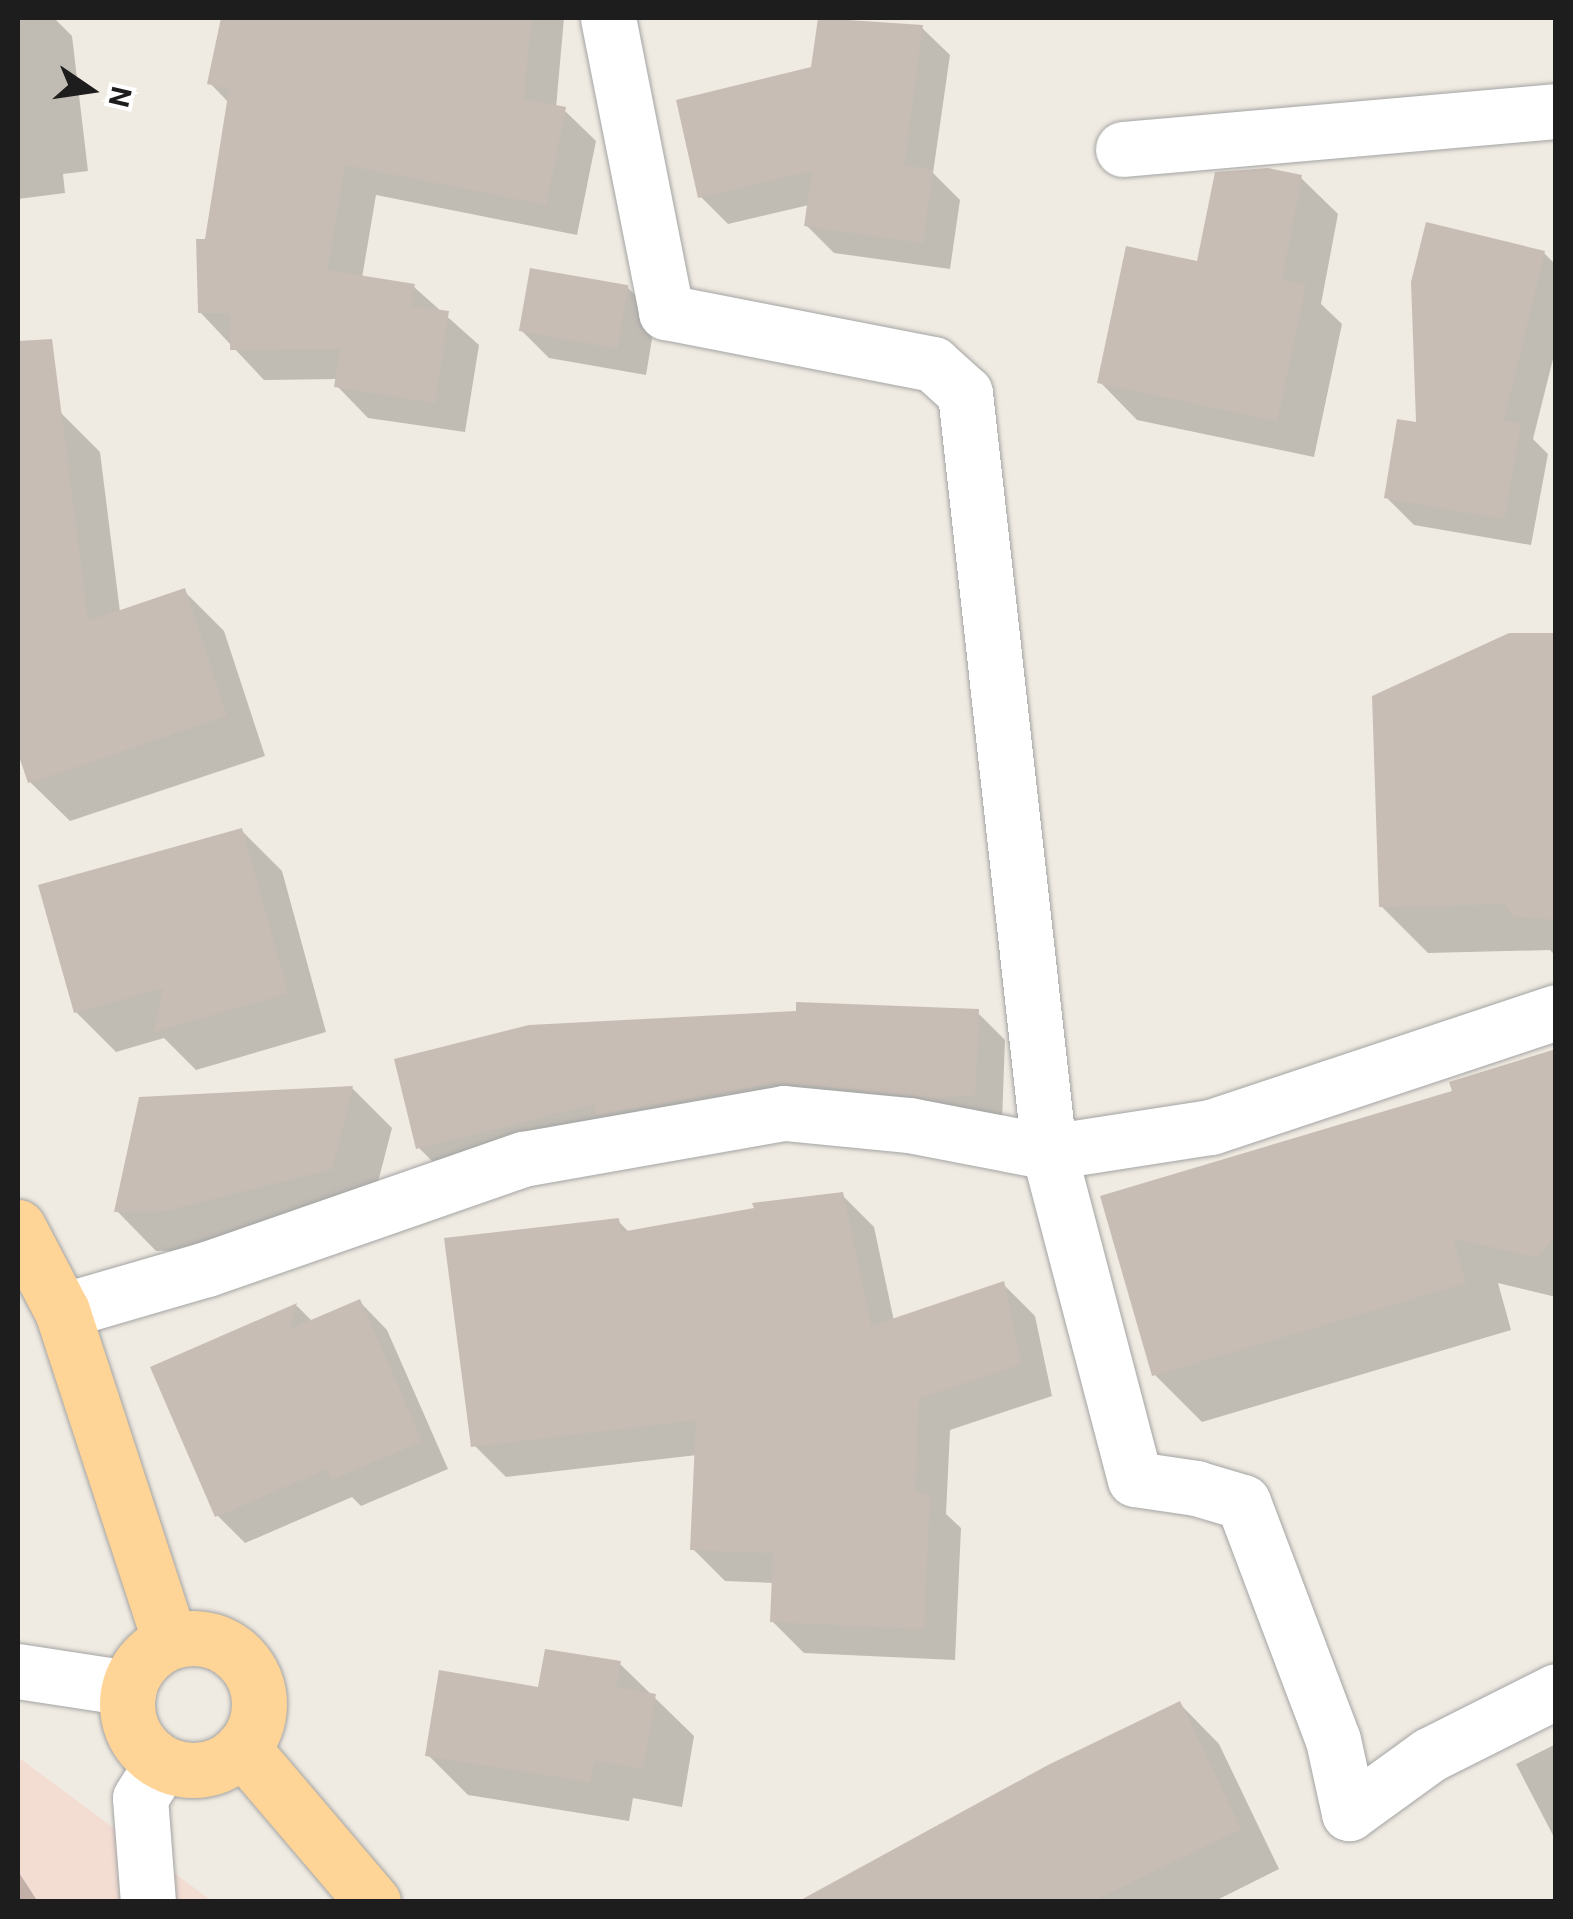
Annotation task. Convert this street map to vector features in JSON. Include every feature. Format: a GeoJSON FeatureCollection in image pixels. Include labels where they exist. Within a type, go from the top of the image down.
{"type":"FeatureCollection","features":[{"type":"Feature","properties":{"kind":"main road"},"geometry":{"type":"LineString","coordinates":[[18,1227],[62,1312],[170,1641]]}},
{"type":"Feature","properties":{"kind":"main road"},"geometry":{"type":"LineString","coordinates":[[192,1637],[214,1640],[248,1666],[257,1686],[259,1708],[254,1730],[242,1748],[205,1769],[183,1770],[162,1762],[132,1731],[128,1688],[137,1668],[170,1641],[192,1637]]}},
{"type":"Feature","properties":{"kind":"main road"},"geometry":{"type":"LineString","coordinates":[[242,1748],[372,1902]]}},
{"type":"Feature","properties":{"kind":"street"},"geometry":{"type":"LineString","coordinates":[[608,18],[666,312],[933,364],[965,393],[1048,1152],[1136,1479],[1196,1488],[1244,1502],[1332,1740],[1349,1812],[1428,1756],[1556,1691]]}},
{"type":"Feature","properties":{"kind":"street"},"geometry":{"type":"LineString","coordinates":[[1123,149],[1556,112]]}},
{"type":"Feature","properties":{"kind":"street"},"geometry":{"type":"LineString","coordinates":[[62,1312],[207,1270],[523,1159],[784,1113],[910,1125],[1048,1152],[1211,1127],[1556,1012]]}},
{"type":"Feature","properties":{"kind":"street"},"geometry":{"type":"LineString","coordinates":[[18,1671],[128,1688]]}},
{"type":"Feature","properties":{"kind":"street"},"geometry":{"type":"LineString","coordinates":[[148,1902],[140,1798],[162,1762]]}},
{"type":"Feature","properties":{"kind":"shaded area"},"geometry":{"type":"Polygon","coordinates":[[[18,1757],[212,1901],[18,1901],[18,1757]]]}},
{"type":"Feature","properties":{"kind":"building"},"geometry":{"type":"Polygon","coordinates":[[[221,18],[531,18],[524,99],[566,107],[546,205],[345,165],[327,270],[415,284],[411,306],[449,311],[435,403],[334,387],[340,349],[230,350],[231,313],[198,313],[196,239],[205,239],[229,89],[207,84],[221,18]]]}},
{"type":"Feature","properties":{"kind":"building"},"geometry":{"type":"Polygon","coordinates":[[[818,18],[923,25],[904,165],[933,170],[923,243],[804,226],[812,171],[698,198],[676,100],[811,67],[818,18]]]}},
{"type":"Feature","properties":{"kind":"building"},"geometry":{"type":"Polygon","coordinates":[[[1268,168],[1302,175],[1282,280],[1306,285],[1277,421],[1097,383],[1126,246],[1197,261],[1215,172],[1268,168]]]}},
{"type":"Feature","properties":{"kind":"building"},"geometry":{"type":"Polygon","coordinates":[[[1426,222],[1545,251],[1504,420],[1521,424],[1504,519],[1384,498],[1397,419],[1416,422],[1411,282],[1426,222]]]}},
{"type":"Feature","properties":{"kind":"building"},"geometry":{"type":"Polygon","coordinates":[[[530,268],[628,285],[617,348],[519,331],[530,268]]]}},
{"type":"Feature","properties":{"kind":"building"},"geometry":{"type":"Polygon","coordinates":[[[52,339],[88,621],[185,588],[227,716],[28,783],[18,753],[18,341],[52,339]]]}},
{"type":"Feature","properties":{"kind":"building"},"geometry":{"type":"Polygon","coordinates":[[[1509,633],[1556,633],[1556,920],[1512,916],[1506,904],[1379,907],[1372,696],[1509,633]]]}},
{"type":"Feature","properties":{"kind":"building"},"geometry":{"type":"Polygon","coordinates":[[[242,828],[288,993],[154,1032],[163,988],[74,1013],[38,885],[242,828]]]}},
{"type":"Feature","properties":{"kind":"building"},"geometry":{"type":"Polygon","coordinates":[[[796,1002],[979,1009],[975,1095],[932,1098],[779,1082],[595,1115],[594,1104],[416,1149],[394,1059],[529,1025],[796,1011],[796,1002]]]}},
{"type":"Feature","properties":{"kind":"building"},"geometry":{"type":"Polygon","coordinates":[[[1556,1049],[1556,1234],[1538,1258],[1453,1238],[1466,1283],[1152,1376],[1100,1196],[1452,1091],[1449,1082],[1556,1049]]]}},
{"type":"Feature","properties":{"kind":"building"},"geometry":{"type":"Polygon","coordinates":[[[353,1086],[332,1169],[165,1211],[114,1212],[139,1097],[353,1086]]]}},
{"type":"Feature","properties":{"kind":"building"},"geometry":{"type":"Polygon","coordinates":[[[843,1192],[871,1326],[1004,1281],[1021,1364],[919,1398],[915,1493],[930,1494],[924,1629],[770,1622],[773,1553],[690,1550],[696,1420],[471,1447],[444,1238],[619,1218],[621,1232],[754,1208],[752,1203],[843,1192]]]}},
{"type":"Feature","properties":{"kind":"building"},"geometry":{"type":"Polygon","coordinates":[[[360,1299],[422,1441],[331,1480],[327,1469],[215,1517],[150,1367],[297,1303],[290,1329],[360,1299]]]}},
{"type":"Feature","properties":{"kind":"building"},"geometry":{"type":"Polygon","coordinates":[[[545,1649],[621,1661],[616,1687],[656,1694],[643,1769],[594,1760],[590,1782],[425,1756],[439,1670],[538,1687],[545,1649]]]}},
{"type":"Feature","properties":{"kind":"building"},"geometry":{"type":"Polygon","coordinates":[[[1180,1701],[1241,1829],[1091,1902],[797,1902],[1048,1765],[1180,1701]]]}}]}
